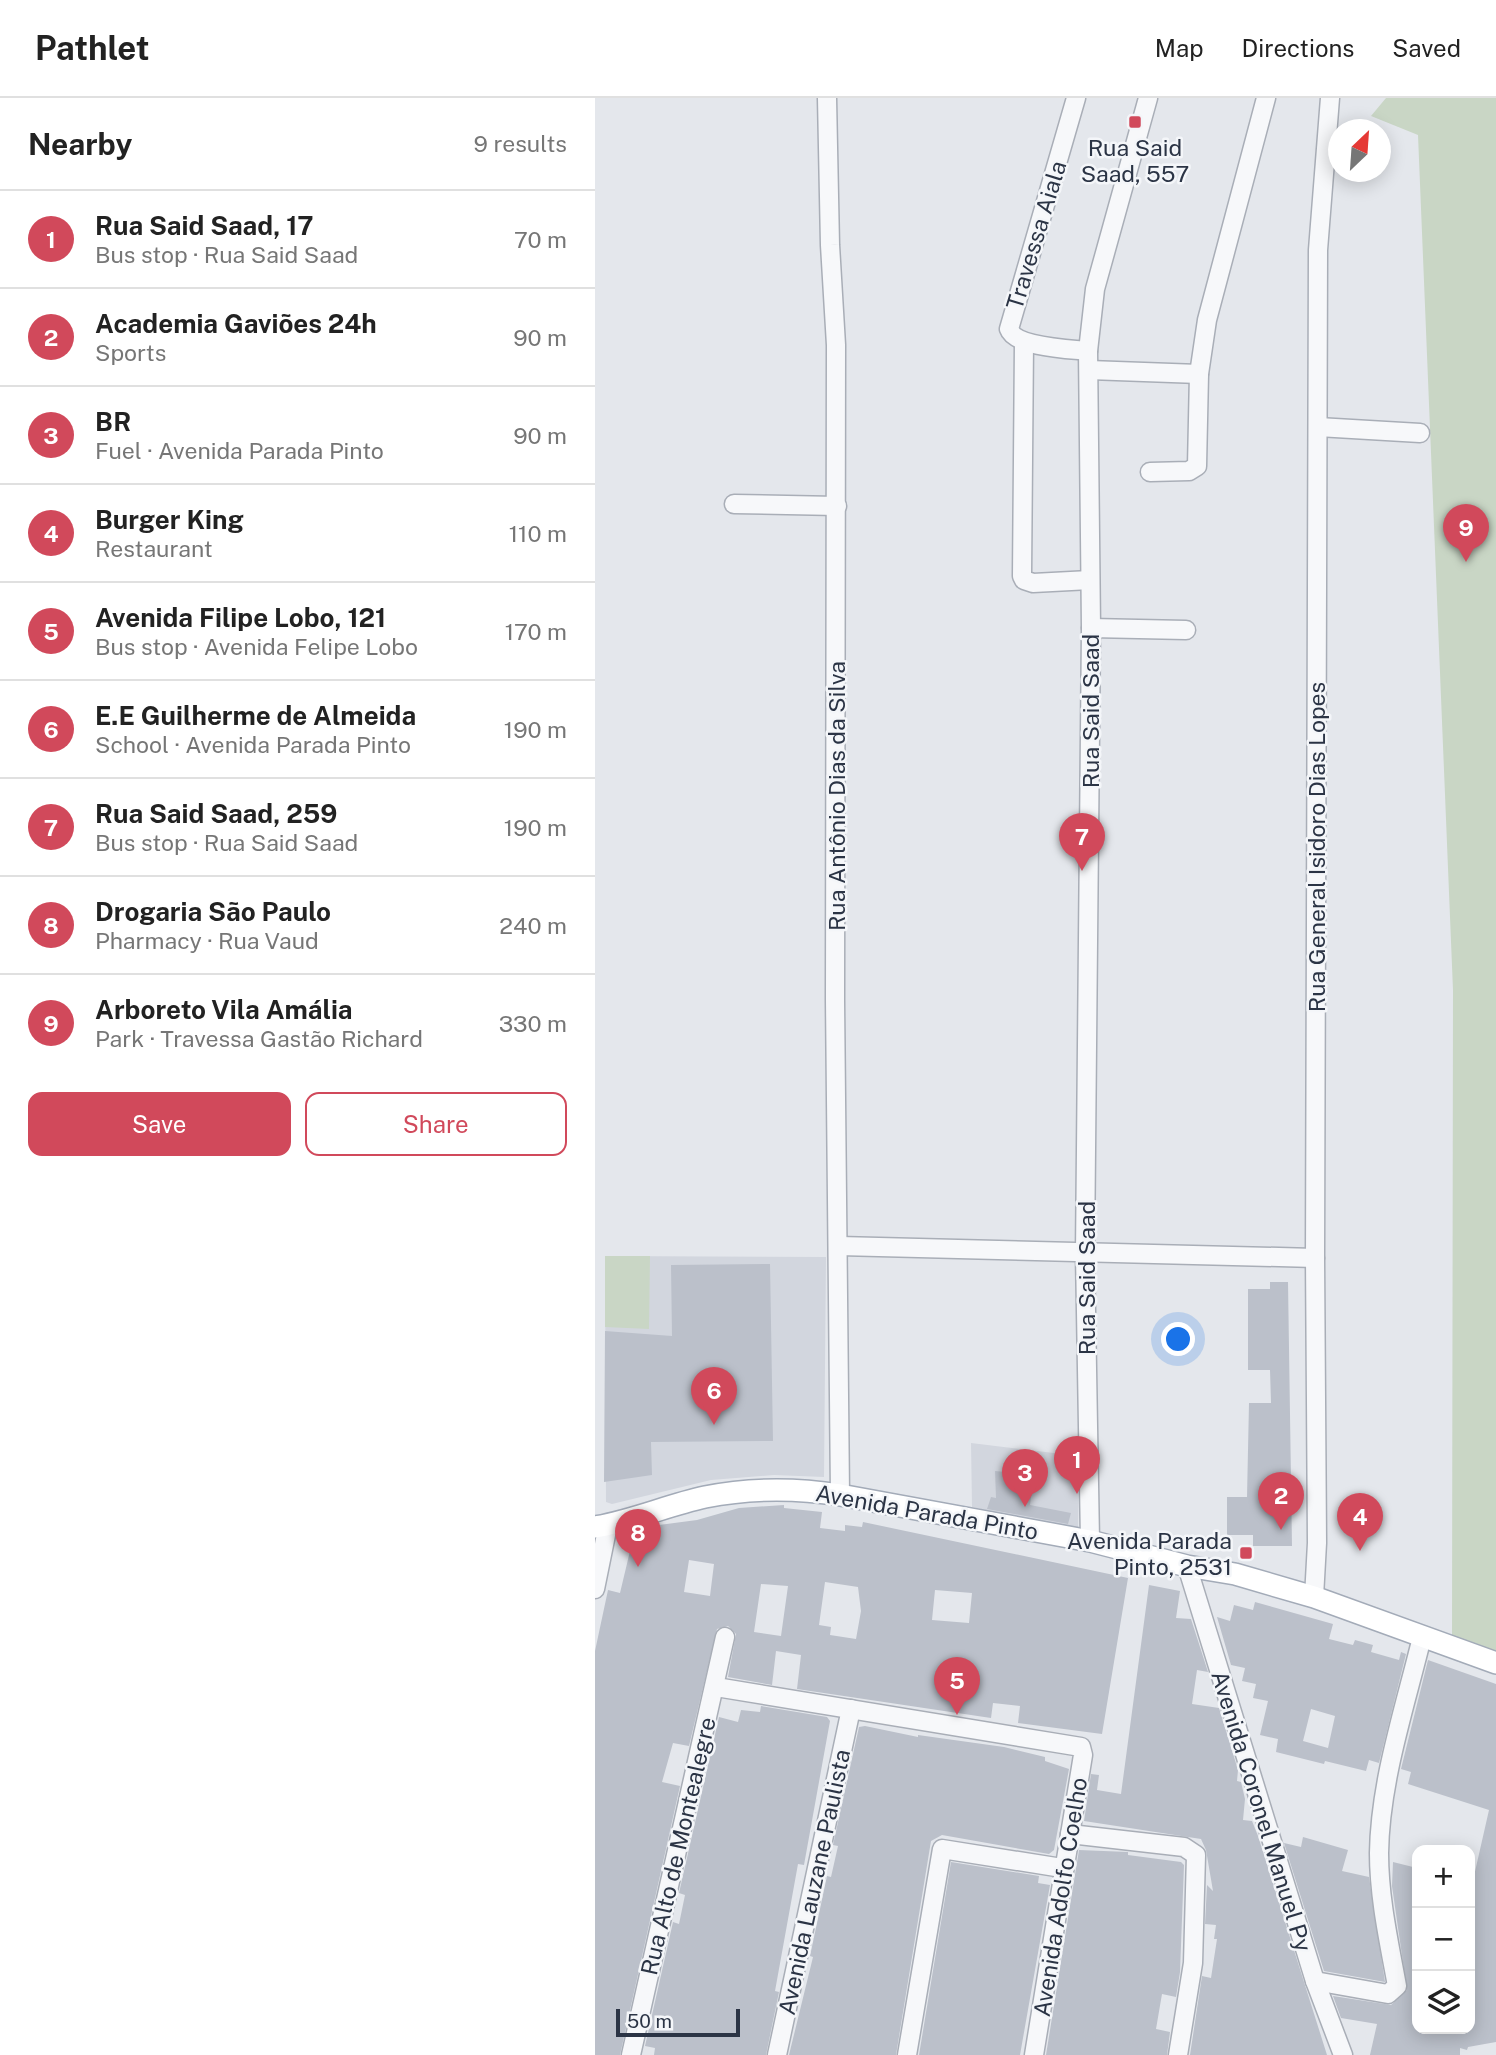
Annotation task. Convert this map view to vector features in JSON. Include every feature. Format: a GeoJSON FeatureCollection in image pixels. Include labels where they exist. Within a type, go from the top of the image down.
{"type":"FeatureCollection","features":[{"type":"Feature","properties":{"kind":"main road","name":"Avenida Parada Pinto"},"geometry":{"type":"LineString","coordinates":[[602,1526],[705,1497],[742,1492],[805,1489],[840,1494],[1090,1541],[1187,1566],[1235,1574],[1314,1597],[1496,1663]]}},
{"type":"Feature","properties":{"kind":"street","name":"Rua Antônio Dias da Silva"},"geometry":{"type":"LineString","coordinates":[[827,98],[829,245],[836,345],[835,1000],[840,1494]]}},
{"type":"Feature","properties":{"kind":"street","name":"Travessa Aiala"},"geometry":{"type":"LineString","coordinates":[[1076,98],[1009,324],[1012,336],[1024,342],[1089,360],[1199,374]]}},
{"type":"Feature","properties":{"kind":"street","name":"Rua Said Saad"},"geometry":{"type":"LineString","coordinates":[[1090,1541],[1084,1254],[1091,628],[1089,360],[1095,289],[1148,98]]}},
{"type":"Feature","properties":{"kind":"street"},"geometry":{"type":"LineString","coordinates":[[1150,472],[1189,471],[1197,466],[1199,374],[1215,288],[1266,98]]}},
{"type":"Feature","properties":{"kind":"street","name":"Rua General Isidoro Dias Lopes"},"geometry":{"type":"LineString","coordinates":[[1314,1597],[1317,1543],[1314,1258],[1318,250],[1330,98]]}},
{"type":"Feature","properties":{"kind":"street"},"geometry":{"type":"LineString","coordinates":[[1024,342],[1022,576],[1028,583],[1090,580]]}},
{"type":"Feature","properties":{"kind":"street"},"geometry":{"type":"LineString","coordinates":[[1318,427],[1420,433]]}},
{"type":"Feature","properties":{"kind":"street"},"geometry":{"type":"LineString","coordinates":[[734,504],[837,506]]}},
{"type":"Feature","properties":{"kind":"street"},"geometry":{"type":"LineString","coordinates":[[1091,628],[1186,630]]}},
{"type":"Feature","properties":{"kind":"street"},"geometry":{"type":"LineString","coordinates":[[839,1246],[1314,1258]]}},
{"type":"Feature","properties":{"kind":"street"},"geometry":{"type":"LineString","coordinates":[[595,1589],[602,1526]]}},
{"type":"Feature","properties":{"kind":"street","name":"Avenida Coronel Manuel Py"},"geometry":{"type":"LineString","coordinates":[[1187,1566],[1315,1981],[1343,2055]]}},
{"type":"Feature","properties":{"kind":"street","name":"Rua Alto de Montealegre"},"geometry":{"type":"LineString","coordinates":[[631,2055],[676,1842],[716,1687],[725,1637]]}},
{"type":"Feature","properties":{"kind":"street"},"geometry":{"type":"LineString","coordinates":[[1315,1981],[1388,1994],[1397,1986],[1383,1910],[1379,1852],[1394,1749],[1422,1637]]}},
{"type":"Feature","properties":{"kind":"street"},"geometry":{"type":"LineString","coordinates":[[716,1687],[851,1709]]}},
{"type":"Feature","properties":{"kind":"street","name":"Avenida Adolfo Coelho"},"geometry":{"type":"LineString","coordinates":[[851,1709],[1081,1747],[1083,1755],[1062,1868],[1034,2055]]}},
{"type":"Feature","properties":{"kind":"street","name":"Avenida Lauzane Paulista"},"geometry":{"type":"LineString","coordinates":[[777,2055],[851,1709]]}},
{"type":"Feature","properties":{"kind":"street"},"geometry":{"type":"LineString","coordinates":[[1070,1834],[1184,1847],[1196,1855],[1193,1963],[1178,2055]]}},
{"type":"Feature","properties":{"kind":"street"},"geometry":{"type":"LineString","coordinates":[[907,2055],[942,1849],[1062,1868]]}},
{"type":"Feature","properties":{"kind":"shaded area"},"geometry":{"type":"Polygon","coordinates":[[[605,1256],[826,1257],[824,1477],[774,1475],[711,1480],[612,1504],[606,1502],[605,1256]]]}},
{"type":"Feature","properties":{"kind":"shaded area"},"geometry":{"type":"Polygon","coordinates":[[[971,1443],[1079,1456],[1078,1529],[972,1507],[971,1443]]]}},
{"type":"Feature","properties":{"kind":"green space"},"geometry":{"type":"Polygon","coordinates":[[[1386,98],[1496,98],[1496,1657],[1452,1642],[1453,990],[1418,135],[1391,124],[1391,119],[1371,116],[1386,98]]]}},
{"type":"Feature","properties":{"kind":"green space"},"geometry":{"type":"Polygon","coordinates":[[[605,1256],[650,1256],[649,1329],[605,1327],[605,1256]]]}},
{"type":"Feature","properties":{"kind":"building"},"geometry":{"type":"Polygon","coordinates":[[[770,1264],[773,1441],[651,1442],[652,1475],[604,1482],[605,1331],[672,1336],[671,1265],[770,1264]]]}},
{"type":"Feature","properties":{"kind":"building"},"geometry":{"type":"Polygon","coordinates":[[[1270,1282],[1288,1282],[1292,1546],[1253,1546],[1253,1535],[1227,1535],[1227,1497],[1247,1497],[1249,1403],[1271,1403],[1270,1370],[1248,1370],[1248,1289],[1270,1289],[1270,1282]]]}},
{"type":"Feature","properties":{"kind":"building"},"geometry":{"type":"Polygon","coordinates":[[[995,1471],[1034,1475],[1030,1505],[1071,1513],[1068,1524],[987,1509],[991,1497],[996,1498],[995,1471]]]}},
{"type":"Feature","properties":{"kind":"building"},"geometry":{"type":"Polygon","coordinates":[[[784,1505],[784,1508],[822,1512],[820,1528],[845,1531],[845,1525],[862,1527],[863,1522],[1128,1578],[1102,1734],[1018,1723],[1020,1706],[993,1703],[991,1718],[797,1689],[801,1655],[776,1651],[772,1685],[728,1677],[736,1634],[728,1626],[717,1629],[689,1746],[673,1743],[662,1782],[680,1786],[620,2055],[595,2055],[595,1651],[608,1590],[620,1593],[630,1551],[653,1544],[659,1525],[697,1520],[739,1508],[784,1505]],[[689,1560],[684,1592],[710,1596],[714,1564],[689,1560]],[[825,1582],[819,1625],[831,1627],[830,1635],[856,1639],[861,1611],[858,1587],[825,1582]],[[761,1584],[754,1632],[781,1636],[788,1586],[761,1584]],[[935,1590],[932,1620],[969,1623],[972,1593],[935,1590]]]}},
{"type":"Feature","properties":{"kind":"building"},"geometry":{"type":"Polygon","coordinates":[[[1149,1585],[1180,1591],[1176,1618],[1191,1619],[1208,1672],[1197,1670],[1192,1704],[1219,1708],[1238,1770],[1237,1781],[1241,1782],[1245,1799],[1243,1820],[1252,1821],[1258,1836],[1327,2055],[1190,2055],[1202,1976],[1211,1978],[1217,1939],[1214,1939],[1216,1925],[1205,1924],[1207,1885],[1213,1891],[1206,1850],[1201,1839],[1084,1821],[1091,1774],[1099,1775],[1097,1790],[1121,1794],[1149,1585]]]}},
{"type":"Feature","properties":{"kind":"building"},"geometry":{"type":"Polygon","coordinates":[[[1255,1602],[1333,1624],[1329,1639],[1353,1645],[1355,1640],[1373,1645],[1371,1652],[1399,1660],[1401,1652],[1406,1654],[1379,1763],[1369,1760],[1366,1771],[1325,1761],[1324,1764],[1276,1752],[1278,1739],[1260,1735],[1268,1701],[1253,1698],[1256,1684],[1242,1681],[1245,1668],[1231,1665],[1217,1617],[1230,1621],[1234,1605],[1253,1610],[1255,1602]],[[1311,1709],[1303,1741],[1328,1748],[1335,1716],[1311,1709]]]}},
{"type":"Feature","properties":{"kind":"building"},"geometry":{"type":"Polygon","coordinates":[[[1428,1660],[1496,1684],[1496,2042],[1468,2047],[1467,2050],[1460,2048],[1460,2055],[1370,2055],[1377,2024],[1341,2018],[1333,1996],[1391,2005],[1407,1990],[1392,1886],[1393,1862],[1412,1867],[1412,2034],[1475,2034],[1475,1872],[1489,1810],[1408,1784],[1411,1772],[1401,1769],[1428,1660]]]}},
{"type":"Feature","properties":{"kind":"building"},"geometry":{"type":"Polygon","coordinates":[[[761,1706],[827,1717],[830,1721],[804,1865],[798,1864],[775,1991],[779,1992],[766,2055],[654,2055],[655,2048],[645,2046],[673,1922],[679,1924],[685,1895],[679,1893],[719,1717],[738,1722],[741,1710],[760,1712],[761,1706]]]}},
{"type":"Feature","properties":{"kind":"building"},"geometry":{"type":"Polygon","coordinates":[[[859,1727],[918,1737],[1004,1747],[1045,1757],[1045,1761],[1069,1769],[1054,1850],[1049,1854],[942,1835],[931,1841],[896,2055],[789,2055],[813,1957],[810,1956],[827,1876],[831,1877],[838,1846],[833,1845],[859,1727]]]}},
{"type":"Feature","properties":{"kind":"building"},"geometry":{"type":"Polygon","coordinates":[[[1303,1837],[1348,1850],[1342,1871],[1369,1877],[1385,1982],[1324,1971],[1284,1843],[1301,1847],[1303,1837]]]}},
{"type":"Feature","properties":{"kind":"building"},"geometry":{"type":"Polygon","coordinates":[[[1079,1850],[1128,1852],[1128,1855],[1181,1862],[1184,1865],[1180,1972],[1176,1997],[1162,1994],[1156,2029],[1170,2032],[1167,2055],[1046,2055],[1079,1850]]]}},
{"type":"Feature","properties":{"kind":"building"},"geometry":{"type":"Polygon","coordinates":[[[951,1862],[1039,1876],[1038,1883],[1050,1885],[1020,2055],[919,2055],[951,1862]]]}},
{"type":"Feature","properties":{"kind":"place","name":"Rua Said Saad, 557"},"geometry":{"type":"Point","coordinates":[1135,122]}},
{"type":"Feature","properties":{"kind":"place","name":"Arboreto Vila Amália"},"geometry":{"type":"Point","coordinates":[1466,562]}},
{"type":"Feature","properties":{"kind":"place","name":"Rua Said Saad, 259"},"geometry":{"type":"Point","coordinates":[1082,871]}},
{"type":"Feature","properties":{"kind":"place","name":"E.E Guilherme de Almeida"},"geometry":{"type":"Point","coordinates":[714,1425]}},
{"type":"Feature","properties":{"kind":"place","name":"Rua Said Saad, 17"},"geometry":{"type":"Point","coordinates":[1077,1494]}},
{"type":"Feature","properties":{"kind":"place","name":"BR"},"geometry":{"type":"Point","coordinates":[1025,1507]}},
{"type":"Feature","properties":{"kind":"place","name":"Academia Gaviões 24h"},"geometry":{"type":"Point","coordinates":[1281,1530]}},
{"type":"Feature","properties":{"kind":"place","name":"Burger King"},"geometry":{"type":"Point","coordinates":[1360,1551]}},
{"type":"Feature","properties":{"kind":"place","name":"Avenida Parada Pinto, 2531"},"geometry":{"type":"Point","coordinates":[1246,1553]}},
{"type":"Feature","properties":{"kind":"place","name":"Drogaria São Paulo"},"geometry":{"type":"Point","coordinates":[638,1567]}},
{"type":"Feature","properties":{"kind":"place","name":"Avenida Filipe Lobo, 121"},"geometry":{"type":"Point","coordinates":[957,1715]}}]}
